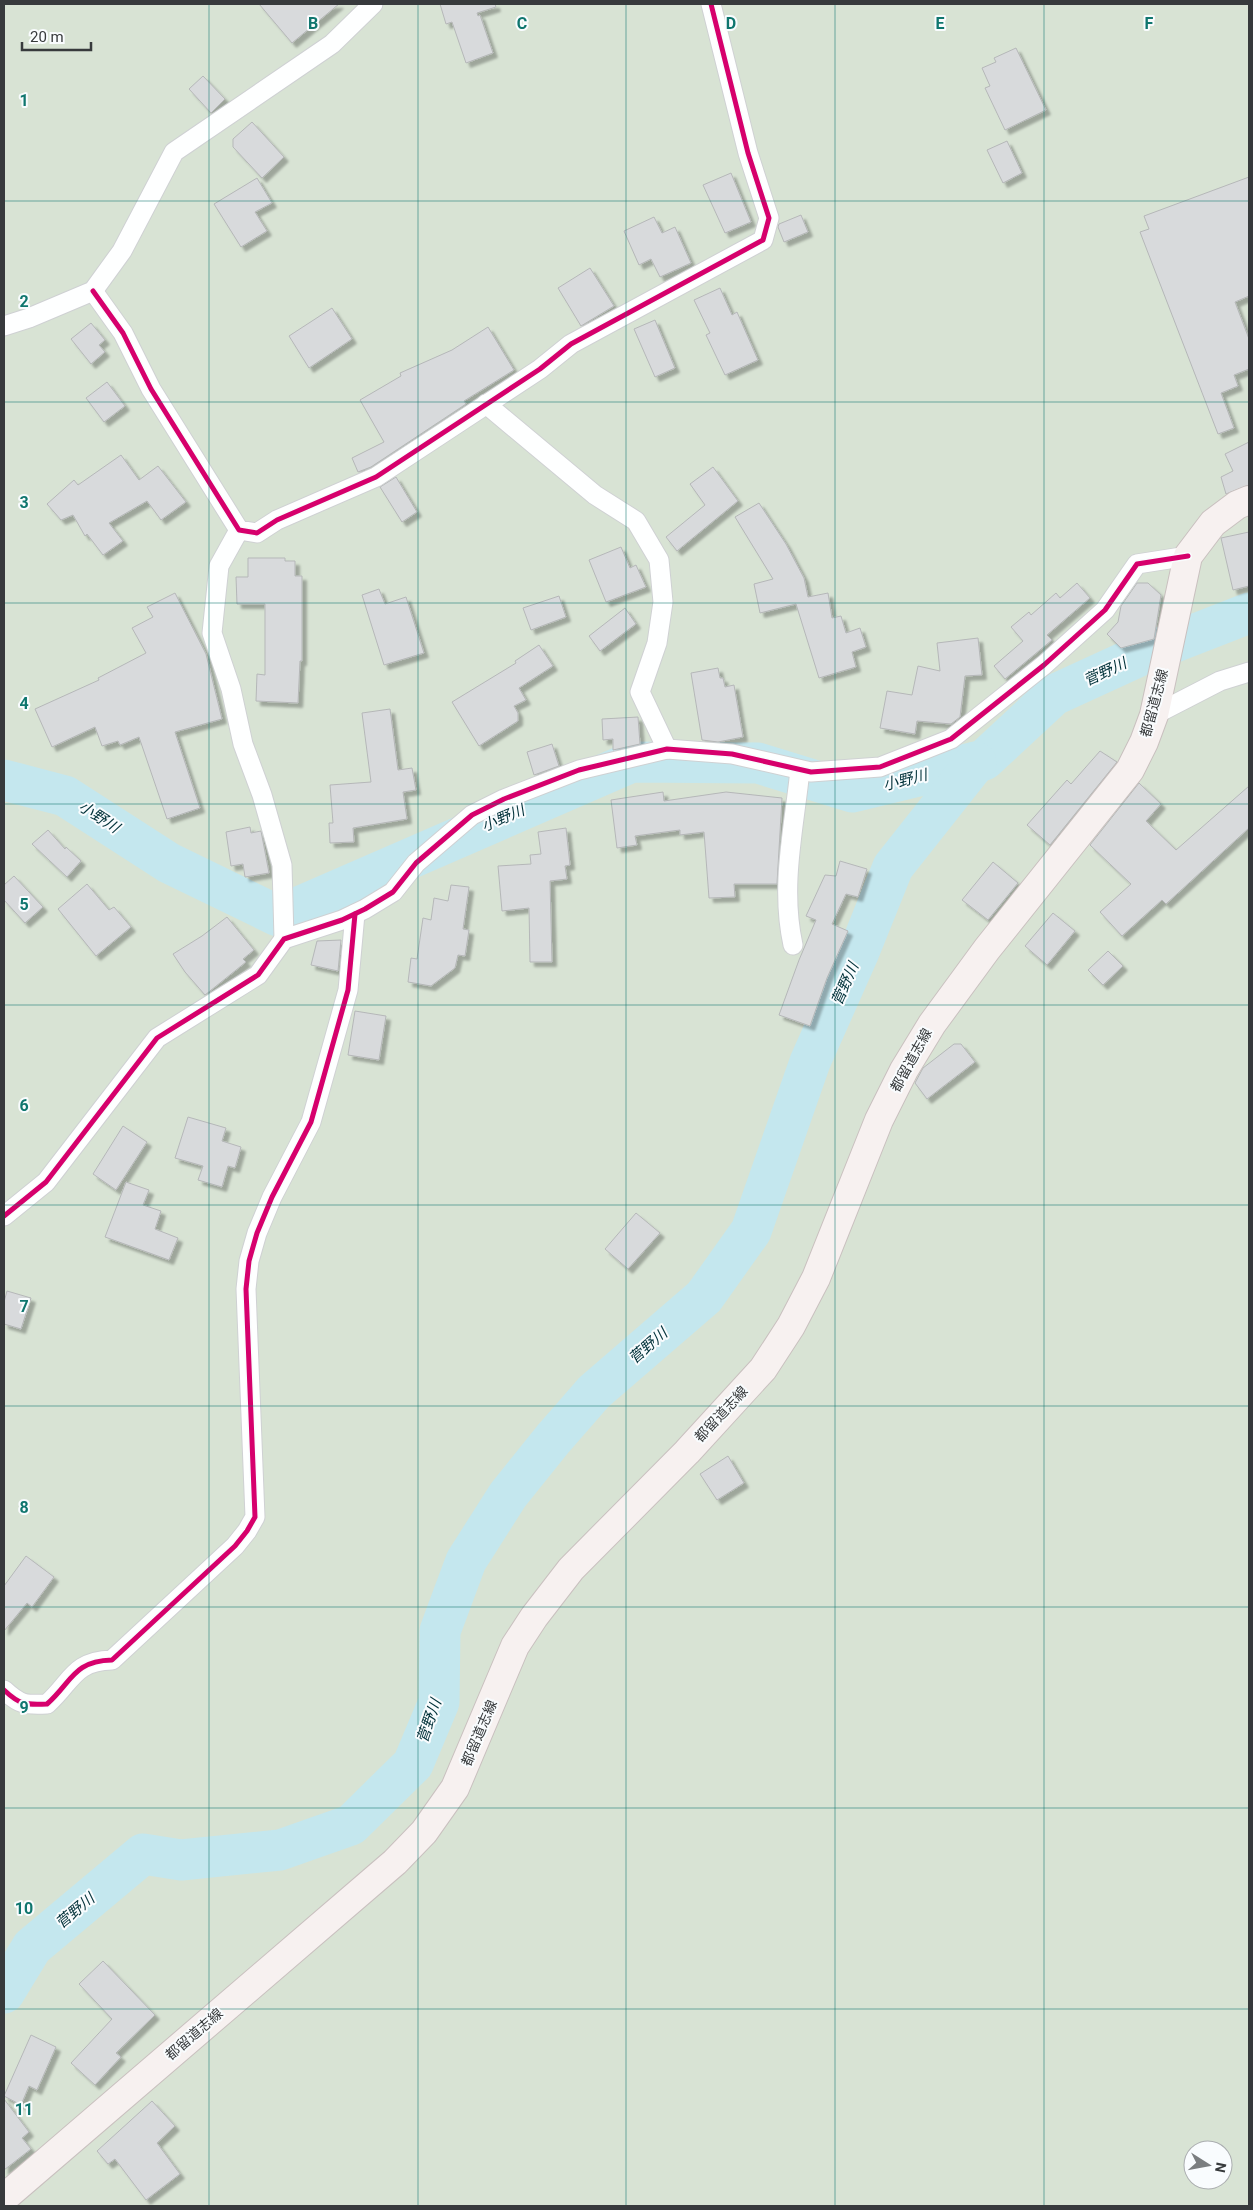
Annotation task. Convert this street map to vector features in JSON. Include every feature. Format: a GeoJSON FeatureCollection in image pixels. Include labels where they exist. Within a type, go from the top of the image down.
{"type":"FeatureCollection","features":[{"type":"Feature","properties":{"kind":"main road","name":"都留道志線"},"geometry":{"type":"LineString","coordinates":[[4,2198],[395,1862],[424,1832],[455,1788],[515,1646],[534,1617],[571,1569],[763,1369],[791,1326],[816,1278],[880,1120],[913,1055],[932,1024],[987,949],[1130,770],[1144,742],[1154,715],[1188,556],[1213,523],[1237,505],[1249,500]]}},
{"type":"Feature","properties":{"kind":"street"},"geometry":{"type":"LineString","coordinates":[[4,326],[29,318],[93,290],[122,251],[174,152],[332,44],[373,4]]}},
{"type":"Feature","properties":{"kind":"street"},"geometry":{"type":"LineString","coordinates":[[93,290],[122,333],[151,389],[239,530],[257,533],[276,520],[376,477],[540,368],[571,344],[763,240],[769,218],[748,153],[711,4]]}},
{"type":"Feature","properties":{"kind":"street"},"geometry":{"type":"LineString","coordinates":[[486,404],[595,495],[636,521],[660,560],[663,602],[657,643],[640,692],[667,749]]}},
{"type":"Feature","properties":{"kind":"street"},"geometry":{"type":"LineString","coordinates":[[239,530],[219,566],[212,632],[231,689],[243,744],[262,794],[282,865],[284,939]]}},
{"type":"Feature","properties":{"kind":"street"},"geometry":{"type":"LineString","coordinates":[[4,1216],[46,1182],[157,1038],[258,975],[284,939],[355,914],[392,892],[416,863],[472,815],[504,799],[579,770],[667,749],[732,754],[811,772],[880,767],[951,739],[1044,665],[1105,610],[1137,564],[1188,556]]}},
{"type":"Feature","properties":{"kind":"street"},"geometry":{"type":"LineString","coordinates":[[1154,715],[1220,680],[1249,672]]}},
{"type":"Feature","properties":{"kind":"street"},"geometry":{"type":"LineString","coordinates":[[793,945],[787,908],[786,882],[800,770]]}},
{"type":"Feature","properties":{"kind":"street"},"geometry":{"type":"LineString","coordinates":[[4,1690],[17,1702],[27,1705],[47,1704],[80,1667],[97,1661],[112,1660],[234,1546],[247,1531],[255,1516],[246,1289],[249,1261],[272,1197],[311,1122],[348,990],[355,914]]}},
{"type":"Feature","properties":{"kind":"green space"},"geometry":{"type":"Polygon","coordinates":[[[4,4],[1249,4],[1249,2206],[4,2206],[4,4]]]}},
{"type":"Feature","properties":{"kind":"building"},"geometry":{"type":"Polygon","coordinates":[[[259,4],[339,4],[292,43],[259,4]]]}},
{"type":"Feature","properties":{"kind":"building"},"geometry":{"type":"Polygon","coordinates":[[[440,4],[495,4],[496,7],[477,13],[478,16],[480,15],[493,53],[466,63],[452,22],[446,24],[440,4]]]}},
{"type":"Feature","properties":{"kind":"building"},"geometry":{"type":"Polygon","coordinates":[[[1016,48],[1046,110],[1005,130],[985,88],[990,86],[982,68],[996,62],[994,58],[1016,48]]]}},
{"type":"Feature","properties":{"kind":"building"},"geometry":{"type":"Polygon","coordinates":[[[203,76],[225,99],[211,113],[189,89],[203,76]]]}},
{"type":"Feature","properties":{"kind":"building"},"geometry":{"type":"Polygon","coordinates":[[[252,122],[284,157],[262,178],[233,147],[233,139],[252,122]]]}},
{"type":"Feature","properties":{"kind":"building"},"geometry":{"type":"Polygon","coordinates":[[[1007,141],[1022,173],[1003,183],[987,150],[1007,141]]]}},
{"type":"Feature","properties":{"kind":"building"},"geometry":{"type":"Polygon","coordinates":[[[731,173],[751,222],[725,233],[703,185],[731,173]]]}},
{"type":"Feature","properties":{"kind":"building"},"geometry":{"type":"Polygon","coordinates":[[[1249,177],[1249,296],[1235,302],[1249,339],[1249,369],[1234,375],[1238,386],[1221,393],[1234,428],[1218,434],[1140,232],[1149,229],[1144,216],[1249,177]]]}},
{"type":"Feature","properties":{"kind":"building"},"geometry":{"type":"Polygon","coordinates":[[[257,178],[272,203],[255,212],[267,231],[241,247],[214,204],[257,178]]]}},
{"type":"Feature","properties":{"kind":"building"},"geometry":{"type":"Polygon","coordinates":[[[801,215],[808,232],[784,242],[778,227],[779,224],[801,215]]]}},
{"type":"Feature","properties":{"kind":"building"},"geometry":{"type":"Polygon","coordinates":[[[654,217],[662,233],[675,227],[691,263],[660,277],[651,259],[639,265],[624,231],[654,217]]]}},
{"type":"Feature","properties":{"kind":"building"},"geometry":{"type":"Polygon","coordinates":[[[590,268],[614,306],[581,326],[558,288],[590,268]]]}},
{"type":"Feature","properties":{"kind":"building"},"geometry":{"type":"Polygon","coordinates":[[[720,288],[732,315],[737,312],[758,360],[725,375],[706,335],[710,333],[694,300],[720,288]]]}},
{"type":"Feature","properties":{"kind":"building"},"geometry":{"type":"Polygon","coordinates":[[[332,308],[352,339],[309,368],[289,336],[332,308]]]}},
{"type":"Feature","properties":{"kind":"building"},"geometry":{"type":"Polygon","coordinates":[[[655,320],[675,368],[655,377],[634,329],[655,320]]]}},
{"type":"Feature","properties":{"kind":"building"},"geometry":{"type":"Polygon","coordinates":[[[91,323],[105,340],[99,345],[105,352],[91,364],[71,339],[91,323]]]}},
{"type":"Feature","properties":{"kind":"building"},"geometry":{"type":"Polygon","coordinates":[[[488,327],[514,370],[464,401],[466,404],[371,467],[358,472],[352,458],[384,442],[360,400],[401,376],[400,373],[452,350],[488,327]]]}},
{"type":"Feature","properties":{"kind":"building"},"geometry":{"type":"Polygon","coordinates":[[[107,382],[125,406],[104,422],[86,398],[107,382]]]}},
{"type":"Feature","properties":{"kind":"building"},"geometry":{"type":"Polygon","coordinates":[[[1249,442],[1249,485],[1226,494],[1221,477],[1233,471],[1225,454],[1249,442]]]}},
{"type":"Feature","properties":{"kind":"building"},"geometry":{"type":"Polygon","coordinates":[[[121,455],[139,480],[158,466],[186,502],[161,520],[147,501],[109,523],[123,541],[103,555],[87,534],[85,536],[73,515],[61,520],[47,504],[74,480],[78,485],[121,455]]]}},
{"type":"Feature","properties":{"kind":"building"},"geometry":{"type":"Polygon","coordinates":[[[713,467],[738,501],[677,551],[666,537],[705,505],[690,484],[713,467]]]}},
{"type":"Feature","properties":{"kind":"building"},"geometry":{"type":"Polygon","coordinates":[[[396,477],[417,512],[402,522],[380,487],[396,477]]]}},
{"type":"Feature","properties":{"kind":"building"},"geometry":{"type":"Polygon","coordinates":[[[759,503],[786,544],[804,578],[808,597],[828,593],[832,618],[841,616],[846,633],[860,628],[866,647],[852,652],[856,667],[819,678],[796,604],[760,613],[754,584],[773,579],[735,517],[759,503]]]}},
{"type":"Feature","properties":{"kind":"building"},"geometry":{"type":"Polygon","coordinates":[[[1249,532],[1249,586],[1233,590],[1221,538],[1249,532]]]}},
{"type":"Feature","properties":{"kind":"building"},"geometry":{"type":"Polygon","coordinates":[[[621,547],[630,568],[636,565],[646,587],[606,602],[589,560],[621,547]]]}},
{"type":"Feature","properties":{"kind":"building"},"geometry":{"type":"Polygon","coordinates":[[[248,558],[285,558],[285,561],[295,561],[295,576],[302,576],[302,661],[300,661],[298,703],[256,701],[257,674],[265,675],[265,604],[237,604],[236,577],[248,577],[248,558]]]}},
{"type":"Feature","properties":{"kind":"building"},"geometry":{"type":"Polygon","coordinates":[[[1077,583],[1090,598],[1047,635],[1052,640],[1005,679],[994,666],[1023,641],[1011,627],[1029,612],[1031,615],[1056,593],[1060,598],[1077,583]]]}},
{"type":"Feature","properties":{"kind":"building"},"geometry":{"type":"Polygon","coordinates":[[[1137,583],[1148,583],[1161,595],[1154,639],[1121,648],[1107,634],[1118,622],[1121,606],[1137,583]]]}},
{"type":"Feature","properties":{"kind":"building"},"geometry":{"type":"Polygon","coordinates":[[[379,589],[385,604],[406,597],[424,653],[384,665],[362,595],[379,589]]]}},
{"type":"Feature","properties":{"kind":"building"},"geometry":{"type":"Polygon","coordinates":[[[175,593],[206,654],[222,719],[175,732],[200,808],[167,819],[139,737],[120,745],[118,741],[102,746],[95,727],[52,747],[35,709],[99,680],[98,678],[146,653],[132,628],[153,617],[147,607],[175,593]]]}},
{"type":"Feature","properties":{"kind":"building"},"geometry":{"type":"Polygon","coordinates":[[[559,596],[566,617],[531,630],[523,608],[559,596]]]}},
{"type":"Feature","properties":{"kind":"building"},"geometry":{"type":"Polygon","coordinates":[[[625,608],[636,624],[600,651],[589,636],[625,608]]]}},
{"type":"Feature","properties":{"kind":"building"},"geometry":{"type":"Polygon","coordinates":[[[978,638],[982,675],[965,676],[960,717],[951,724],[917,721],[915,734],[880,728],[887,691],[912,695],[918,666],[940,671],[937,643],[978,638]]]}},
{"type":"Feature","properties":{"kind":"building"},"geometry":{"type":"Polygon","coordinates":[[[539,645],[553,666],[519,688],[526,700],[514,706],[518,713],[518,721],[479,746],[452,702],[516,663],[515,661],[539,645]]]}},
{"type":"Feature","properties":{"kind":"building"},"geometry":{"type":"Polygon","coordinates":[[[718,668],[720,678],[723,678],[725,687],[734,685],[743,737],[718,742],[702,740],[691,673],[718,668]]]}},
{"type":"Feature","properties":{"kind":"building"},"geometry":{"type":"Polygon","coordinates":[[[390,709],[398,770],[412,768],[416,790],[403,792],[407,819],[353,828],[354,842],[330,843],[329,823],[333,823],[330,785],[371,782],[362,713],[390,709]]]}},
{"type":"Feature","properties":{"kind":"building"},"geometry":{"type":"Polygon","coordinates":[[[638,717],[640,744],[613,750],[613,739],[603,740],[602,719],[638,717]]]}},
{"type":"Feature","properties":{"kind":"building"},"geometry":{"type":"Polygon","coordinates":[[[552,744],[559,766],[534,775],[527,752],[552,744]]]}},
{"type":"Feature","properties":{"kind":"building"},"geometry":{"type":"Polygon","coordinates":[[[1100,751],[1117,762],[1050,845],[1027,825],[1067,780],[1071,784],[1100,751]]]}},
{"type":"Feature","properties":{"kind":"building"},"geometry":{"type":"Polygon","coordinates":[[[1139,783],[1161,804],[1146,821],[1176,850],[1249,786],[1249,828],[1166,904],[1162,900],[1122,936],[1100,912],[1131,884],[1090,845],[1139,783]]]}},
{"type":"Feature","properties":{"kind":"building"},"geometry":{"type":"Polygon","coordinates":[[[663,792],[664,801],[726,792],[782,798],[777,884],[734,884],[735,897],[709,898],[704,832],[680,835],[680,830],[635,836],[637,845],[617,848],[611,800],[663,792]]]}},
{"type":"Feature","properties":{"kind":"building"},"geometry":{"type":"Polygon","coordinates":[[[250,827],[251,833],[261,831],[269,873],[245,877],[243,864],[231,866],[226,832],[250,827]]]}},
{"type":"Feature","properties":{"kind":"building"},"geometry":{"type":"Polygon","coordinates":[[[566,828],[570,865],[565,866],[567,879],[550,881],[552,962],[530,962],[529,908],[502,911],[498,866],[531,864],[530,855],[541,854],[538,832],[566,828]]]}},
{"type":"Feature","properties":{"kind":"building"},"geometry":{"type":"Polygon","coordinates":[[[48,830],[65,849],[66,847],[81,861],[67,877],[32,844],[48,830]]]}},
{"type":"Feature","properties":{"kind":"building"},"geometry":{"type":"Polygon","coordinates":[[[840,861],[867,869],[858,897],[846,894],[832,924],[848,931],[827,978],[810,1026],[779,1015],[816,920],[806,916],[825,875],[836,876],[840,861]]]}},
{"type":"Feature","properties":{"kind":"building"},"geometry":{"type":"Polygon","coordinates":[[[993,862],[1018,883],[988,920],[962,900],[993,862]]]}},
{"type":"Feature","properties":{"kind":"building"},"geometry":{"type":"Polygon","coordinates":[[[14,876],[43,907],[25,923],[4,900],[4,885],[14,876]]]}},
{"type":"Feature","properties":{"kind":"building"},"geometry":{"type":"Polygon","coordinates":[[[87,884],[109,910],[114,907],[131,927],[96,956],[58,909],[87,884]]]}},
{"type":"Feature","properties":{"kind":"building"},"geometry":{"type":"Polygon","coordinates":[[[451,885],[469,887],[463,929],[469,930],[465,956],[458,955],[455,968],[431,986],[408,982],[411,958],[417,959],[423,918],[431,920],[434,898],[448,901],[451,885]]]}},
{"type":"Feature","properties":{"kind":"building"},"geometry":{"type":"Polygon","coordinates":[[[1053,913],[1075,931],[1047,965],[1025,946],[1053,913]]]}},
{"type":"Feature","properties":{"kind":"building"},"geometry":{"type":"Polygon","coordinates":[[[227,917],[254,950],[243,959],[246,962],[205,995],[185,972],[173,954],[202,936],[227,917]]]}},
{"type":"Feature","properties":{"kind":"building"},"geometry":{"type":"Polygon","coordinates":[[[341,940],[338,971],[311,965],[317,941],[341,940]]]}},
{"type":"Feature","properties":{"kind":"building"},"geometry":{"type":"Polygon","coordinates":[[[1108,951],[1123,966],[1103,985],[1088,970],[1108,951]]]}},
{"type":"Feature","properties":{"kind":"building"},"geometry":{"type":"Polygon","coordinates":[[[355,1011],[386,1016],[379,1060],[348,1055],[355,1011]]]}},
{"type":"Feature","properties":{"kind":"building"},"geometry":{"type":"Polygon","coordinates":[[[954,1044],[961,1044],[975,1062],[927,1099],[915,1083],[923,1068],[954,1044]]]}},
{"type":"Feature","properties":{"kind":"building"},"geometry":{"type":"Polygon","coordinates":[[[188,1117],[226,1128],[222,1141],[241,1147],[235,1168],[228,1166],[222,1187],[198,1180],[203,1166],[175,1158],[188,1117]]]}},
{"type":"Feature","properties":{"kind":"building"},"geometry":{"type":"Polygon","coordinates":[[[123,1126],[147,1142],[116,1190],[93,1174],[123,1126]]]}},
{"type":"Feature","properties":{"kind":"building"},"geometry":{"type":"Polygon","coordinates":[[[126,1182],[149,1190],[143,1205],[161,1211],[155,1229],[178,1238],[169,1260],[105,1237],[126,1182]]]}},
{"type":"Feature","properties":{"kind":"building"},"geometry":{"type":"Polygon","coordinates":[[[636,1213],[660,1233],[628,1269],[605,1249],[636,1213]]]}},
{"type":"Feature","properties":{"kind":"building"},"geometry":{"type":"Polygon","coordinates":[[[7,1291],[31,1298],[21,1329],[4,1324],[4,1302],[7,1291]]]}},
{"type":"Feature","properties":{"kind":"building"},"geometry":{"type":"Polygon","coordinates":[[[728,1456],[744,1483],[717,1500],[700,1474],[728,1456]]]}},
{"type":"Feature","properties":{"kind":"building"},"geometry":{"type":"Polygon","coordinates":[[[26,1556],[54,1577],[32,1607],[27,1603],[4,1631],[4,1586],[26,1556]]]}},
{"type":"Feature","properties":{"kind":"building"},"geometry":{"type":"Polygon","coordinates":[[[103,1961],[155,2015],[116,2053],[121,2057],[95,2085],[71,2063],[112,2019],[79,1984],[103,1961]]]}},
{"type":"Feature","properties":{"kind":"building"},"geometry":{"type":"Polygon","coordinates":[[[31,2035],[56,2047],[37,2090],[29,2086],[21,2105],[4,2096],[31,2035]]]}},
{"type":"Feature","properties":{"kind":"building"},"geometry":{"type":"Polygon","coordinates":[[[4,2099],[29,2132],[22,2138],[31,2149],[4,2170],[4,2099]]]}},
{"type":"Feature","properties":{"kind":"building"},"geometry":{"type":"Polygon","coordinates":[[[152,2101],[175,2126],[157,2143],[180,2174],[146,2200],[115,2159],[108,2164],[97,2151],[152,2101]]]}},
{"type":"Feature","properties":{"kind":"waterway","name":"小野川"},"geometry":{"type":"LineString","coordinates":[[4,780],[65,796],[169,863],[278,916],[632,762],[758,763],[852,792],[984,760],[1054,695],[1139,656],[1249,613]]}},
{"type":"Feature","properties":{"kind":"waterway","name":"菅野川"},"geometry":{"type":"LineString","coordinates":[[4,1993],[32,1947],[143,1854],[181,1860],[280,1850],[351,1825],[413,1764],[439,1702],[440,1631],[466,1561],[508,1495],[553,1439],[594,1392],[704,1297],[751,1231],[810,1062],[858,954],[893,867],[976,762]]}},
{"type":"Feature","properties":{"kind":"cycle path"},"geometry":{"type":"LineString","coordinates":[[93,291],[123,333],[151,389],[239,530],[257,533],[277,520],[376,477],[540,369],[571,344],[763,240],[769,218],[748,153],[711,4]]}},
{"type":"Feature","properties":{"kind":"cycle path"},"geometry":{"type":"LineString","coordinates":[[4,1216],[46,1182],[157,1038],[258,975],[284,939],[342,920],[393,892],[416,863],[472,815],[504,799],[579,770],[667,749],[732,754],[811,772],[880,767],[951,739],[1044,665],[1105,610],[1137,564],[1188,556]]}},
{"type":"Feature","properties":{"kind":"cycle path"},"geometry":{"type":"LineString","coordinates":[[4,1690],[14,1699],[23,1703],[47,1704],[74,1674],[81,1669],[99,1661],[112,1660],[235,1546],[255,1517],[246,1289],[249,1261],[257,1233],[272,1197],[311,1122],[348,990],[355,914]]}}]}
